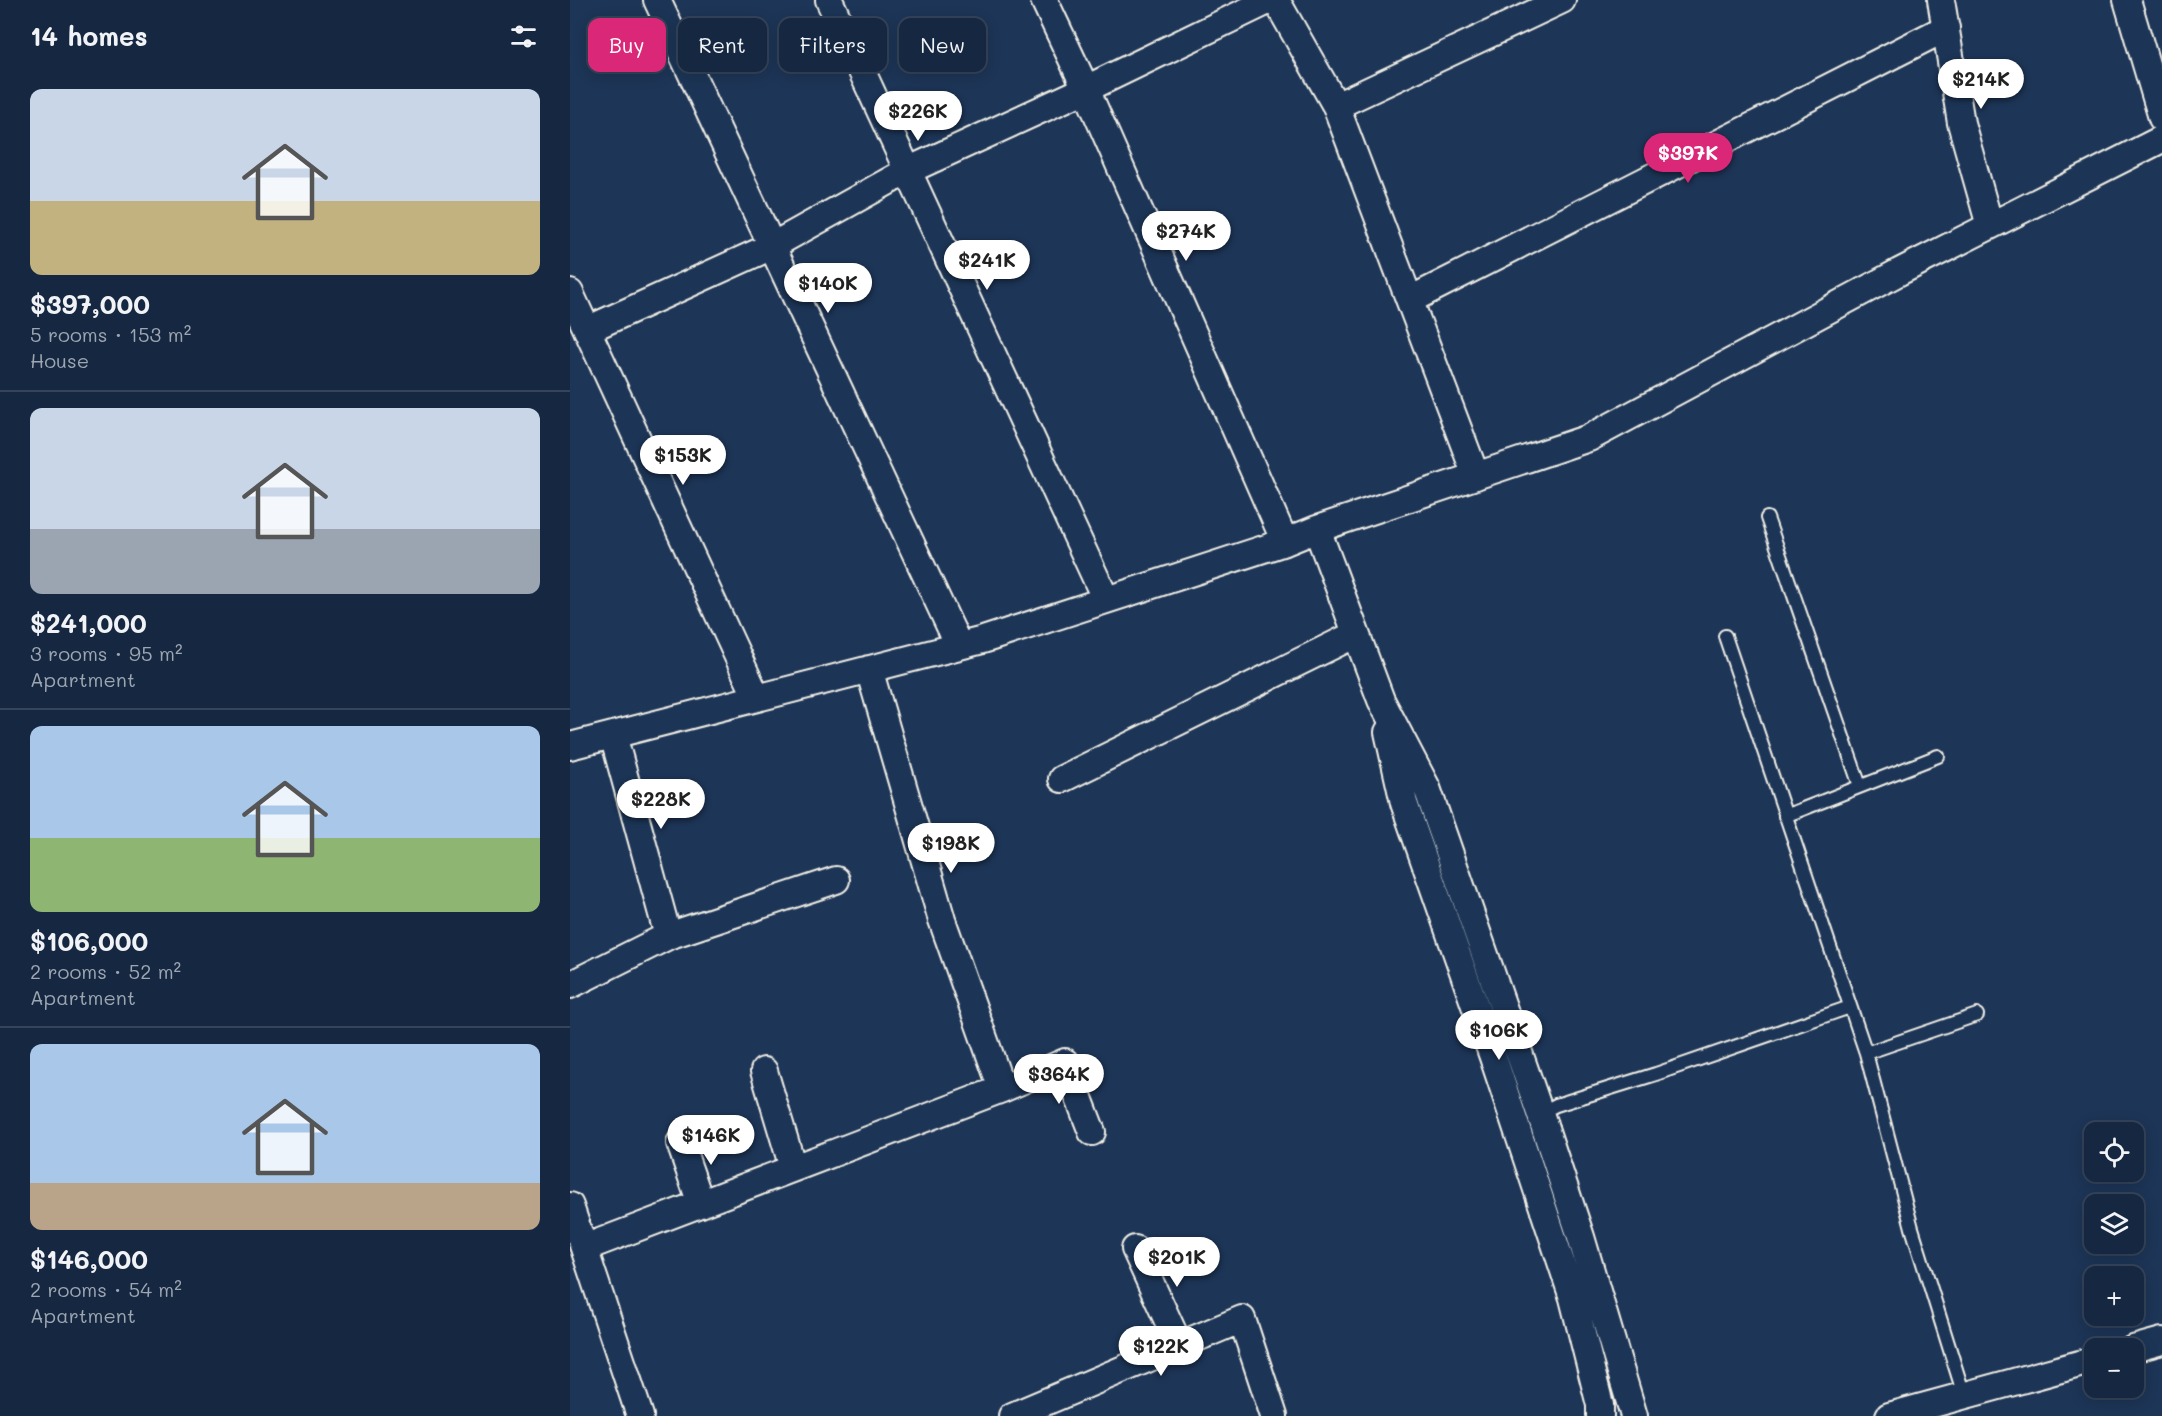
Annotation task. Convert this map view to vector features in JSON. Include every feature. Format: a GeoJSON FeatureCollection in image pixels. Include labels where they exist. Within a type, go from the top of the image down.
{"type":"FeatureCollection","features":[{"type":"Feature","properties":{"kind":"street"},"geometry":{"type":"LineString","coordinates":[[657,0],[959,646]]}},
{"type":"Feature","properties":{"kind":"street"},"geometry":{"type":"LineString","coordinates":[[829,0],[1106,600]]}},
{"type":"Feature","properties":{"kind":"street"},"geometry":{"type":"LineString","coordinates":[[1044,0],[1086,89],[1285,542]]}},
{"type":"Feature","properties":{"kind":"street"},"geometry":{"type":"LineString","coordinates":[[587,330],[772,246],[907,171],[1086,89],[1270,0]]}},
{"type":"Feature","properties":{"kind":"street"},"geometry":{"type":"LineString","coordinates":[[1276,0],[1336,106],[1476,476]]}},
{"type":"Feature","properties":{"kind":"street"},"geometry":{"type":"LineString","coordinates":[[1336,106],[1562,0]]}},
{"type":"Feature","properties":{"kind":"street"},"geometry":{"type":"LineString","coordinates":[[1941,0],[1961,123],[1990,226]]}},
{"type":"Feature","properties":{"kind":"street"},"geometry":{"type":"LineString","coordinates":[[2127,0],[2162,118]]}},
{"type":"Feature","properties":{"kind":"street"},"geometry":{"type":"LineString","coordinates":[[1410,300],[1946,28]]}},
{"type":"Feature","properties":{"kind":"street"},"geometry":{"type":"LineString","coordinates":[[570,746],[959,646],[1285,542],[1317,529],[1589,438],[1899,272],[2162,139]]}},
{"type":"Feature","properties":{"kind":"street"},"geometry":{"type":"LineString","coordinates":[[570,293],[757,698]]}},
{"type":"Feature","properties":{"kind":"street"},"geometry":{"type":"LineString","coordinates":[[1317,529],[1382,700],[1427,788],[1581,1237],[1634,1416]]}},
{"type":"Feature","properties":{"kind":"street"},"geometry":{"type":"LineString","coordinates":[[1062,779],[1356,634]]}},
{"type":"Feature","properties":{"kind":"street"},"geometry":{"type":"LineString","coordinates":[[869,669],[942,920],[1002,1089]]}},
{"type":"Feature","properties":{"kind":"street"},"geometry":{"type":"LineString","coordinates":[[1382,700],[1404,802],[1574,1298],[1600,1416]]}},
{"type":"Feature","properties":{"kind":"street"},"geometry":{"type":"LineString","coordinates":[[613,735],[668,936]]}},
{"type":"Feature","properties":{"kind":"street"},"geometry":{"type":"LineString","coordinates":[[570,986],[668,936],[836,880]]}},
{"type":"Feature","properties":{"kind":"street"},"geometry":{"type":"LineString","coordinates":[[584,1248],[1002,1089],[1065,1062],[1092,1132]]}},
{"type":"Feature","properties":{"kind":"street"},"geometry":{"type":"LineString","coordinates":[[764,1071],[793,1168]]}},
{"type":"Feature","properties":{"kind":"street"},"geometry":{"type":"LineString","coordinates":[[680,1143],[701,1204]]}},
{"type":"Feature","properties":{"kind":"street"},"geometry":{"type":"LineString","coordinates":[[570,1206],[640,1416]]}},
{"type":"Feature","properties":{"kind":"street"},"geometry":{"type":"LineString","coordinates":[[1135,1249],[1179,1346]]}},
{"type":"Feature","properties":{"kind":"street"},"geometry":{"type":"LineString","coordinates":[[1012,1416],[1242,1319],[1274,1416]]}},
{"type":"Feature","properties":{"kind":"street"},"geometry":{"type":"LineString","coordinates":[[2144,1346],[2162,1341]]}},
{"type":"Feature","properties":{"kind":"street"},"geometry":{"type":"LineString","coordinates":[[1889,1416],[2084,1363]]}},
{"type":"Feature","properties":{"kind":"lane"},"geometry":{"type":"LineString","coordinates":[[1767,518],[1860,786]]}},
{"type":"Feature","properties":{"kind":"lane"},"geometry":{"type":"LineString","coordinates":[[1725,636],[1866,1053],[1912,1228],[1964,1395]]}},
{"type":"Feature","properties":{"kind":"lane"},"geometry":{"type":"LineString","coordinates":[[1785,816],[1938,756]]}},
{"type":"Feature","properties":{"kind":"lane"},"geometry":{"type":"LineString","coordinates":[[1540,1113],[1556,1105],[1656,1074],[1850,1007]]}},
{"type":"Feature","properties":{"kind":"lane"},"geometry":{"type":"LineString","coordinates":[[1866,1053],[1977,1015]]}}]}
